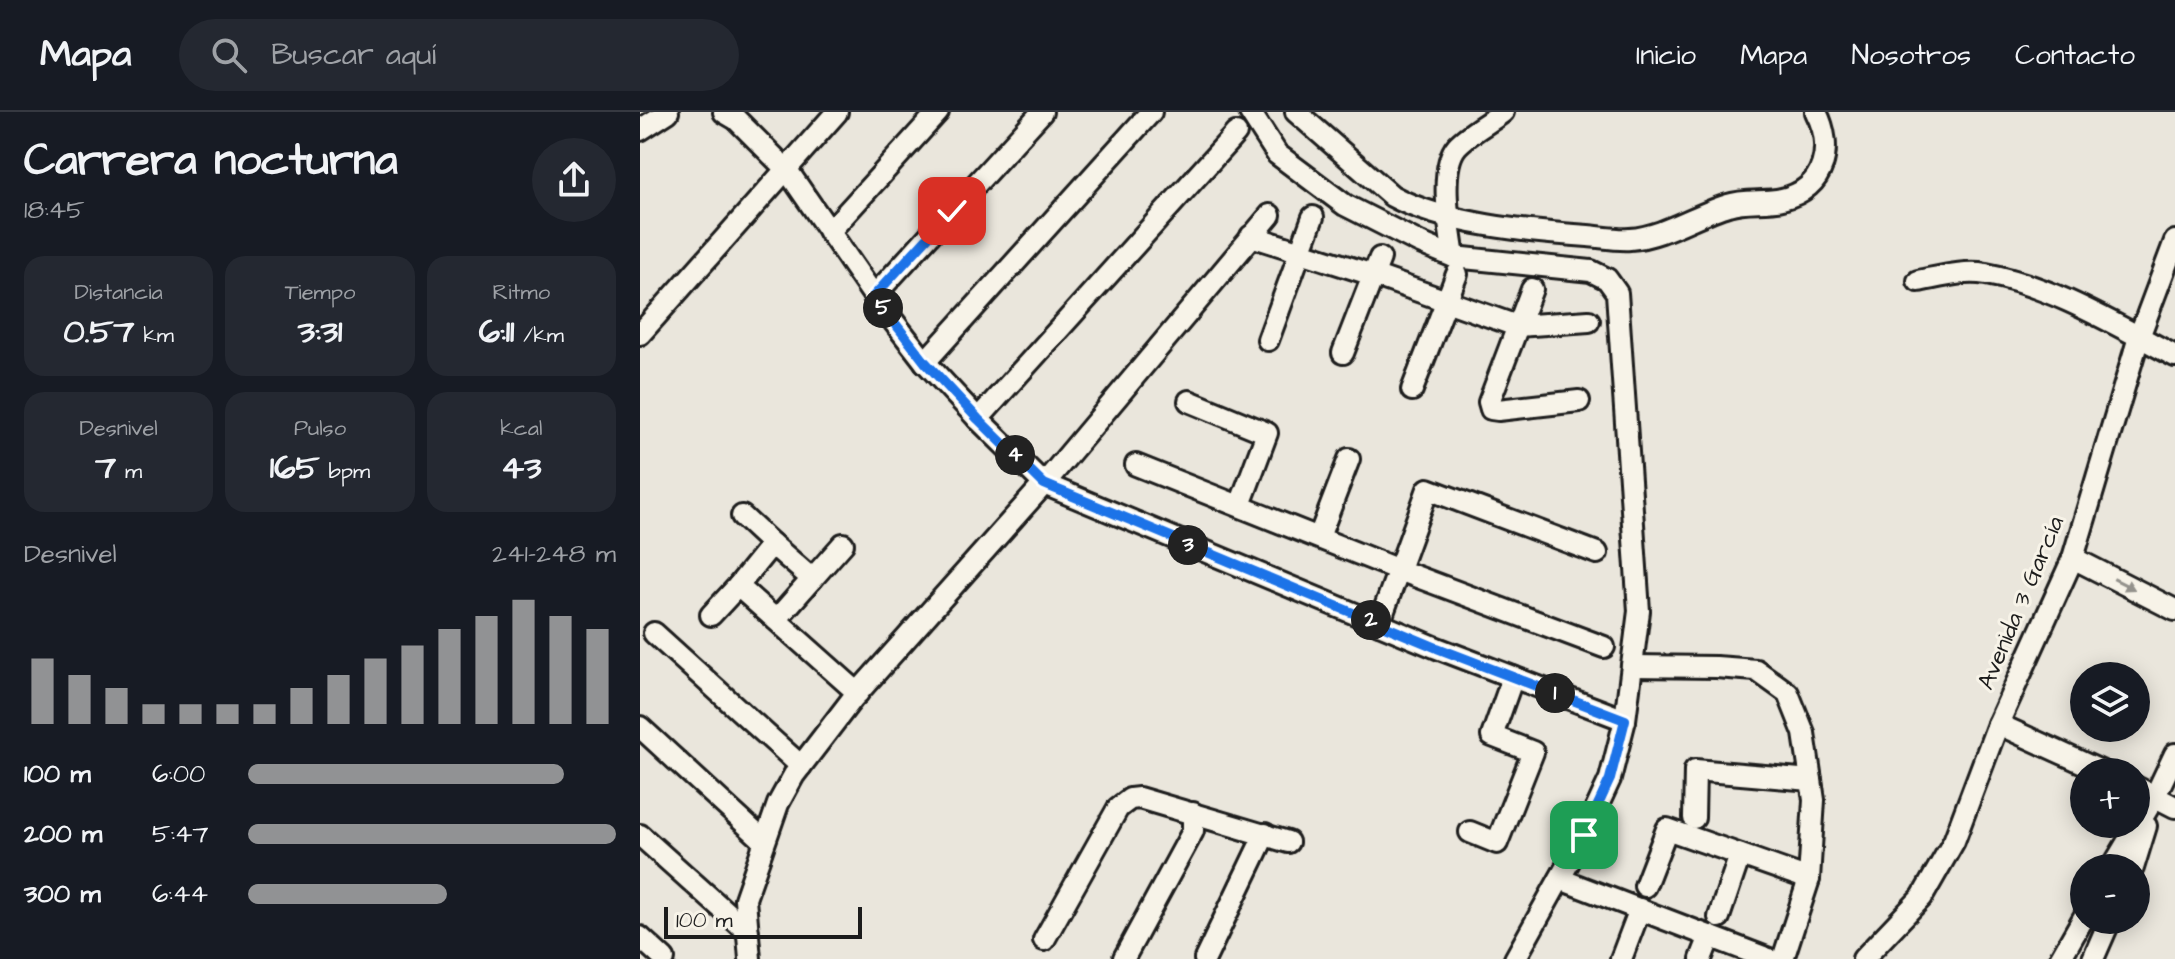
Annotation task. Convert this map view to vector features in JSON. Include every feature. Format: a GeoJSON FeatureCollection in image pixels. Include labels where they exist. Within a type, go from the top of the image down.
{"type":"FeatureCollection","features":[{"type":"Feature","properties":{"kind":"street"},"geometry":{"type":"LineString","coordinates":[[640,130],[668,112]]}},
{"type":"Feature","properties":{"kind":"street"},"geometry":{"type":"LineString","coordinates":[[724,112],[736,119],[787,170],[874,296],[925,362],[1044,484],[1379,624],[1625,720]]}},
{"type":"Feature","properties":{"kind":"street"},"geometry":{"type":"LineString","coordinates":[[640,334],[837,112]]}},
{"type":"Feature","properties":{"kind":"street"},"geometry":{"type":"LineString","coordinates":[[829,232],[938,112]]}},
{"type":"Feature","properties":{"kind":"street"},"geometry":{"type":"LineString","coordinates":[[874,296],[1042,112]]}},
{"type":"Feature","properties":{"kind":"street"},"geometry":{"type":"LineString","coordinates":[[925,362],[1151,112]]}},
{"type":"Feature","properties":{"kind":"street"},"geometry":{"type":"LineString","coordinates":[[1250,112],[1277,154],[1345,205],[1456,266],[1591,271],[1607,279],[1617,293],[1639,611],[1625,720],[1610,779],[1584,835],[1515,959]]}},
{"type":"Feature","properties":{"kind":"street"},"geometry":{"type":"LineString","coordinates":[[1297,112],[1392,196],[1409,206],[1448,217],[1555,234],[1631,239],[1679,225],[1730,204],[1787,198],[1812,181],[1826,157],[1824,135],[1816,112]]}},
{"type":"Feature","properties":{"kind":"street"},"geometry":{"type":"LineString","coordinates":[[1412,390],[1456,266],[1448,217],[1449,162],[1457,147],[1503,112]]}},
{"type":"Feature","properties":{"kind":"street"},"geometry":{"type":"LineString","coordinates":[[978,419],[1236,133]]}},
{"type":"Feature","properties":{"kind":"street"},"geometry":{"type":"LineString","coordinates":[[750,959],[745,899],[778,804],[801,766],[858,693],[1044,484],[1270,215]]}},
{"type":"Feature","properties":{"kind":"street"},"geometry":{"type":"LineString","coordinates":[[1268,340],[1313,217]]}},
{"type":"Feature","properties":{"kind":"street"},"geometry":{"type":"LineString","coordinates":[[1251,236],[1300,252],[1376,266],[1446,301],[1517,326],[1589,321]]}},
{"type":"Feature","properties":{"kind":"street","name":"Avenida 3 García"},"geometry":{"type":"LineString","coordinates":[[1863,959],[1922,897],[1954,841],[1998,724],[2073,558],[2139,337],[2175,241]]}},
{"type":"Feature","properties":{"kind":"street"},"geometry":{"type":"LineString","coordinates":[[1343,353],[1376,266]]}},
{"type":"Feature","properties":{"kind":"street"},"geometry":{"type":"LineString","coordinates":[[1918,281],[1958,273],[1985,274],[2064,298],[2175,356]]}},
{"type":"Feature","properties":{"kind":"street"},"geometry":{"type":"LineString","coordinates":[[1532,289],[1489,402],[1491,409],[1579,401]]}},
{"type":"Feature","properties":{"kind":"street"},"geometry":{"type":"LineString","coordinates":[[1189,401],[1267,433],[1240,505]]}},
{"type":"Feature","properties":{"kind":"street"},"geometry":{"type":"LineString","coordinates":[[1319,537],[1349,459]]}},
{"type":"Feature","properties":{"kind":"street"},"geometry":{"type":"LineString","coordinates":[[1136,465],[1399,570],[1604,647]]}},
{"type":"Feature","properties":{"kind":"street"},"geometry":{"type":"LineString","coordinates":[[1379,624],[1428,489],[1597,553]]}},
{"type":"Feature","properties":{"kind":"street"},"geometry":{"type":"LineString","coordinates":[[742,516],[812,579]]}},
{"type":"Feature","properties":{"kind":"street"},"geometry":{"type":"LineString","coordinates":[[711,615],[772,544]]}},
{"type":"Feature","properties":{"kind":"street"},"geometry":{"type":"LineString","coordinates":[[776,620],[843,544]]}},
{"type":"Feature","properties":{"kind":"street"},"geometry":{"type":"LineString","coordinates":[[2073,558],[2175,610]]}},
{"type":"Feature","properties":{"kind":"street"},"geometry":{"type":"LineString","coordinates":[[738,586],[858,693]]}},
{"type":"Feature","properties":{"kind":"street"},"geometry":{"type":"LineString","coordinates":[[654,633],[801,766]]}},
{"type":"Feature","properties":{"kind":"street"},"geometry":{"type":"LineString","coordinates":[[1632,666],[1756,670],[1788,693],[1804,733],[1814,800],[1809,879],[1783,959]]}},
{"type":"Feature","properties":{"kind":"street"},"geometry":{"type":"LineString","coordinates":[[1470,832],[1497,843],[1533,752],[1492,736],[1513,677]]}},
{"type":"Feature","properties":{"kind":"street"},"geometry":{"type":"LineString","coordinates":[[1998,724],[2072,758]]}},
{"type":"Feature","properties":{"kind":"street"},"geometry":{"type":"LineString","coordinates":[[640,727],[764,841]]}},
{"type":"Feature","properties":{"kind":"street"},"geometry":{"type":"LineString","coordinates":[[2150,786],[2175,754]]}},
{"type":"Feature","properties":{"kind":"street"},"geometry":{"type":"LineString","coordinates":[[1694,818],[1695,770],[1811,780]]}},
{"type":"Feature","properties":{"kind":"street"},"geometry":{"type":"LineString","coordinates":[[2150,794],[2175,807]]}},
{"type":"Feature","properties":{"kind":"street"},"geometry":{"type":"LineString","coordinates":[[1044,940],[1123,802],[1139,798],[1288,842]]}},
{"type":"Feature","properties":{"kind":"street"},"geometry":{"type":"LineString","coordinates":[[1124,958],[1193,831],[1193,813]]}},
{"type":"Feature","properties":{"kind":"street"},"geometry":{"type":"LineString","coordinates":[[1645,886],[1667,829],[1809,879]]}},
{"type":"Feature","properties":{"kind":"street"},"geometry":{"type":"LineString","coordinates":[[1205,959],[1265,834]]}},
{"type":"Feature","properties":{"kind":"street"},"geometry":{"type":"LineString","coordinates":[[640,835],[748,932]]}},
{"type":"Feature","properties":{"kind":"street"},"geometry":{"type":"LineString","coordinates":[[1719,917],[1740,855]]}},
{"type":"Feature","properties":{"kind":"street"},"geometry":{"type":"LineString","coordinates":[[1560,879],[1769,959]]}},
{"type":"Feature","properties":{"kind":"street"},"geometry":{"type":"LineString","coordinates":[[1621,959],[1640,909]]}},
{"type":"Feature","properties":{"kind":"street"},"geometry":{"type":"LineString","coordinates":[[2060,959],[2074,934]]}},
{"type":"Feature","properties":{"kind":"street"},"geometry":{"type":"LineString","coordinates":[[2093,959],[2104,934]]}},
{"type":"Feature","properties":{"kind":"street"},"geometry":{"type":"LineString","coordinates":[[1701,959],[1710,936]]}},
{"type":"Feature","properties":{"kind":"street"},"geometry":{"type":"LineString","coordinates":[[640,937],[664,959]]}},
{"type":"Feature","properties":{"kind":"route"},"geometry":{"type":"LineString","coordinates":[[952,211],[874,296],[925,362],[978,419],[1044,484],[1437,648],[1625,720],[1610,779],[1584,835]]}}]}
